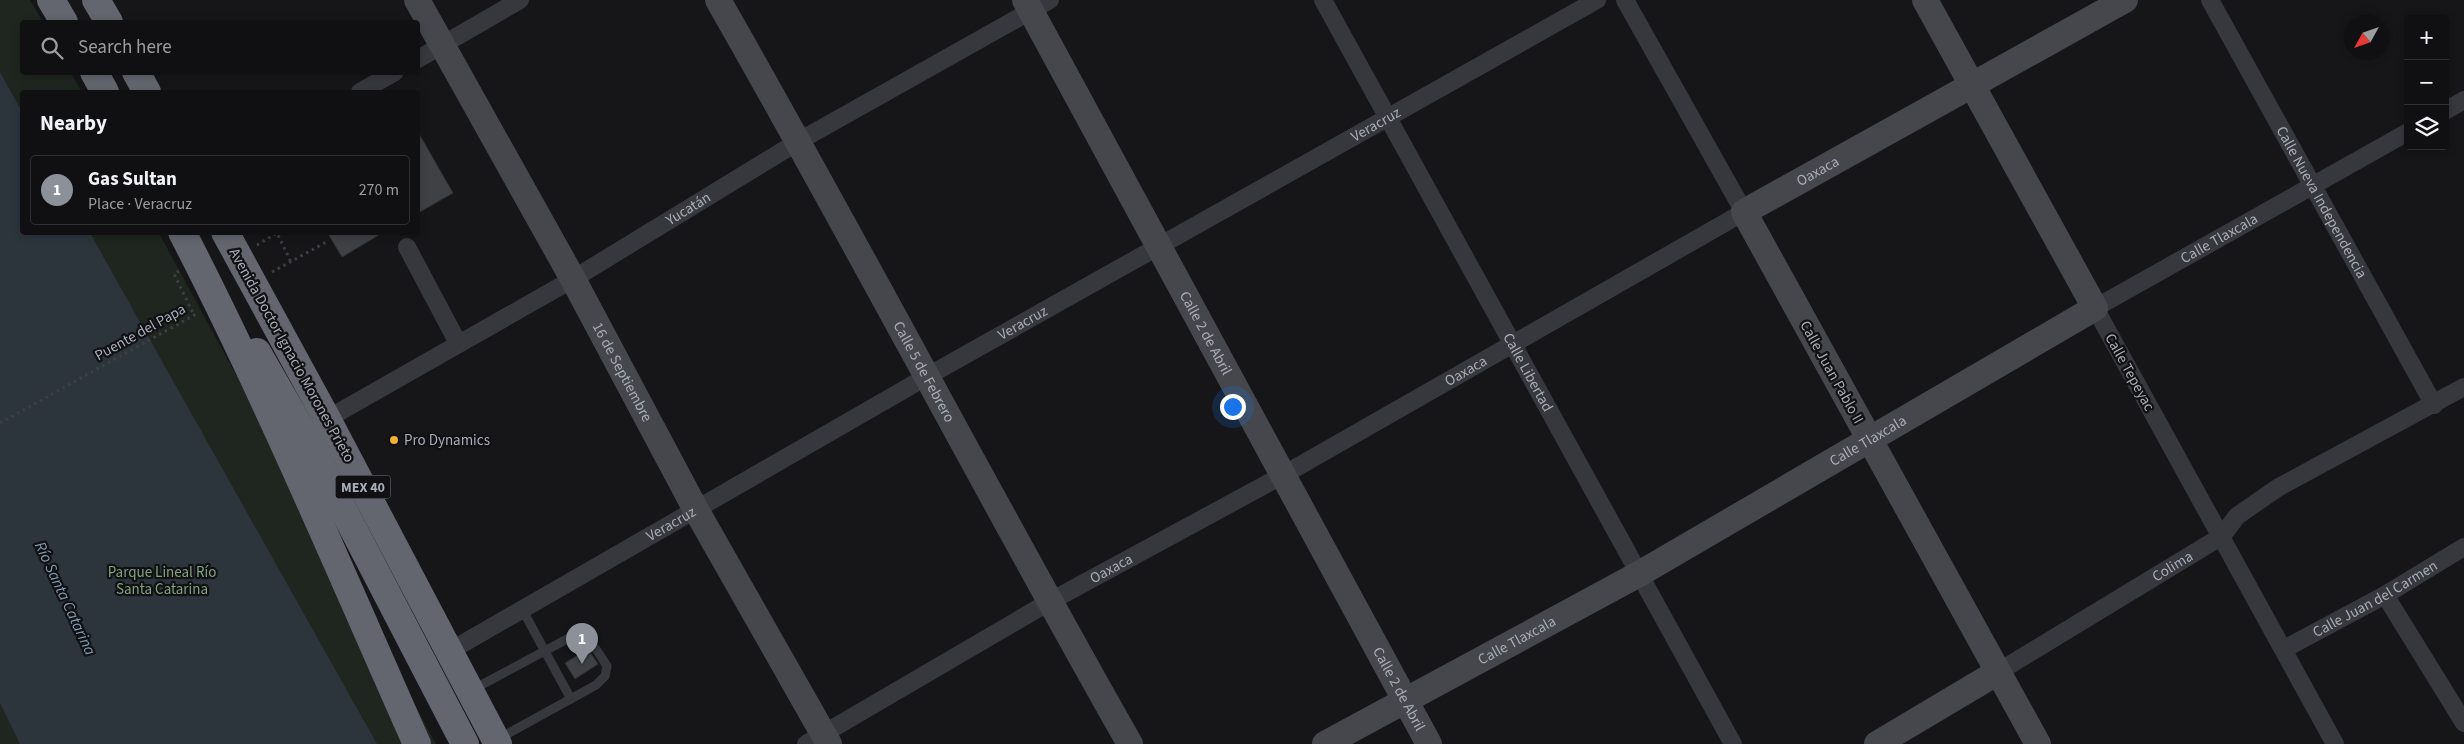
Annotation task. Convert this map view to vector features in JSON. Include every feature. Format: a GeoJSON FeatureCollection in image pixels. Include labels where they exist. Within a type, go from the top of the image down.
{"type":"FeatureCollection","features":[{"type":"Feature","properties":{"kind":"highway"},"geometry":{"type":"LineString","coordinates":[[51,0],[63,20]]}},
{"type":"Feature","properties":{"kind":"highway"},"geometry":{"type":"LineString","coordinates":[[96,0],[108,20]]}},
{"type":"Feature","properties":{"kind":"highway"},"geometry":{"type":"LineString","coordinates":[[96,75],[104,90]]}},
{"type":"Feature","properties":{"kind":"highway"},"geometry":{"type":"LineString","coordinates":[[138,75],[146,90]]}},
{"type":"Feature","properties":{"kind":"highway","name":"MEX 40"},"geometry":{"type":"LineString","coordinates":[[184,235],[296,444],[402,626],[465,744]]}},
{"type":"Feature","properties":{"kind":"highway","name":"Avenida Doctor Ignacio Morones Prieto"},"geometry":{"type":"LineString","coordinates":[[227,235],[327,419],[497,742]]}},
{"type":"Feature","properties":{"kind":"highway","name":"MEX 40"},"geometry":{"type":"LineString","coordinates":[[296,444],[417,744]]}},
{"type":"Feature","properties":{"kind":"street","name":"16 de Septiembre"},"geometry":{"type":"LineString","coordinates":[[418,0],[573,279],[820,741]]}},
{"type":"Feature","properties":{"kind":"street"},"geometry":{"type":"LineString","coordinates":[[420,58],[520,0]]}},
{"type":"Feature","properties":{"kind":"street","name":"Calle 5 de Febrero"},"geometry":{"type":"LineString","coordinates":[[718,0],[799,141],[1049,602],[1130,744]]}},
{"type":"Feature","properties":{"kind":"street","name":"Calle Libertad"},"geometry":{"type":"LineString","coordinates":[[1323,0],[1733,744]]}},
{"type":"Feature","properties":{"kind":"street","name":"Veracruz"},"geometry":{"type":"LineString","coordinates":[[450,651],[695,508],[1597,0]]}},
{"type":"Feature","properties":{"kind":"street","name":"Calle Juan Pablo II"},"geometry":{"type":"LineString","coordinates":[[1625,0],[2038,744]]}},
{"type":"Feature","properties":{"kind":"street","name":"Calle Tepeyac"},"geometry":{"type":"LineString","coordinates":[[1925,0],[2335,744]]}},
{"type":"Feature","properties":{"kind":"street","name":"Oaxaca"},"geometry":{"type":"LineString","coordinates":[[820,741],[1049,602],[1285,474],[1972,83],[2125,0]]}},
{"type":"Feature","properties":{"kind":"street","name":"Calle Nueva Independencia"},"geometry":{"type":"LineString","coordinates":[[2210,0],[2434,405]]}},
{"type":"Feature","properties":{"kind":"street","name":"Yucatán"},"geometry":{"type":"LineString","coordinates":[[327,419],[573,279],[799,141],[1035,4]]}},
{"type":"Feature","properties":{"kind":"street","name":"Calle 2 de Abril"},"geometry":{"type":"LineString","coordinates":[[1035,4],[1158,247],[1285,474],[1430,744]]}},
{"type":"Feature","properties":{"kind":"street"},"geometry":{"type":"LineString","coordinates":[[364,90],[390,75]]}},
{"type":"Feature","properties":{"kind":"street"},"geometry":{"type":"LineString","coordinates":[[2449,109],[2464,100]]}},
{"type":"Feature","properties":{"kind":"street","name":"Calle Tlaxcala"},"geometry":{"type":"LineString","coordinates":[[1325,744],[1639,574],[1868,438],[2404,134]]}},
{"type":"Feature","properties":{"kind":"street"},"geometry":{"type":"LineString","coordinates":[[407,247],[458,343]]}},
{"type":"Feature","properties":{"kind":"street","name":"Colima"},"geometry":{"type":"LineString","coordinates":[[1877,744],[2222,536],[2237,516],[2279,487],[2464,388]]}},
{"type":"Feature","properties":{"kind":"street","name":"Calle Juan del Carmen"},"geometry":{"type":"LineString","coordinates":[[2284,649],[2385,595],[2464,547]]}},
{"type":"Feature","properties":{"kind":"street"},"geometry":{"type":"LineString","coordinates":[[2385,595],[2464,723]]}},
{"type":"Feature","properties":{"kind":"lane"},"geometry":{"type":"LineString","coordinates":[[522,609],[571,699]]}},
{"type":"Feature","properties":{"kind":"lane"},"geometry":{"type":"LineString","coordinates":[[470,691],[569,638],[582,637],[594,645],[607,666],[605,676],[601,681],[497,742]]}},
{"type":"Feature","properties":{"kind":"path"},"geometry":{"type":"LineString","coordinates":[[238,256],[274,235]]}},
{"type":"Feature","properties":{"kind":"path"},"geometry":{"type":"LineString","coordinates":[[278,235],[291,262]]}},
{"type":"Feature","properties":{"kind":"path"},"geometry":{"type":"LineString","coordinates":[[267,275],[328,241]]}},
{"type":"Feature","properties":{"kind":"path","name":"Puente del Papa"},"geometry":{"type":"LineString","coordinates":[[0,423],[202,311]]}},
{"type":"Feature","properties":{"kind":"green space","name":"Río Santa Catarina"},"geometry":{"type":"Polygon","coordinates":[[[0,0],[30,0],[42,20],[20,20],[20,75],[72,75],[81,90],[20,90],[20,235],[160,235],[436,744],[0,744],[0,0]]]}},
{"type":"Feature","properties":{"kind":"water","name":"Río Santa Catarina"},"geometry":{"type":"Polygon","coordinates":[[[0,72],[20,108],[20,235],[91,235],[377,744],[20,744],[0,703],[0,72]]]}},
{"type":"Feature","properties":{"kind":"building"},"geometry":{"type":"Polygon","coordinates":[[[420,135],[453,193],[420,212],[420,135]]]}},
{"type":"Feature","properties":{"kind":"building"},"geometry":{"type":"Polygon","coordinates":[[[329,235],[379,235],[342,257],[329,235]]]}},
{"type":"Feature","properties":{"kind":"building"},"geometry":{"type":"Polygon","coordinates":[[[588,649],[598,664],[575,679],[565,663],[588,649]]]}},
{"type":"Feature","properties":{"kind":"place","name":"Pro Dynamics"},"geometry":{"type":"Point","coordinates":[394,440]}},
{"type":"Feature","properties":{"kind":"place","name":"Gas Sultan"},"geometry":{"type":"Point","coordinates":[582,664]}},
{"type":"Feature","properties":{"kind":"park label","name":"Parque Lineal Río Santa Catarina"},"geometry":{"type":"Point","coordinates":[162,580]}}]}
